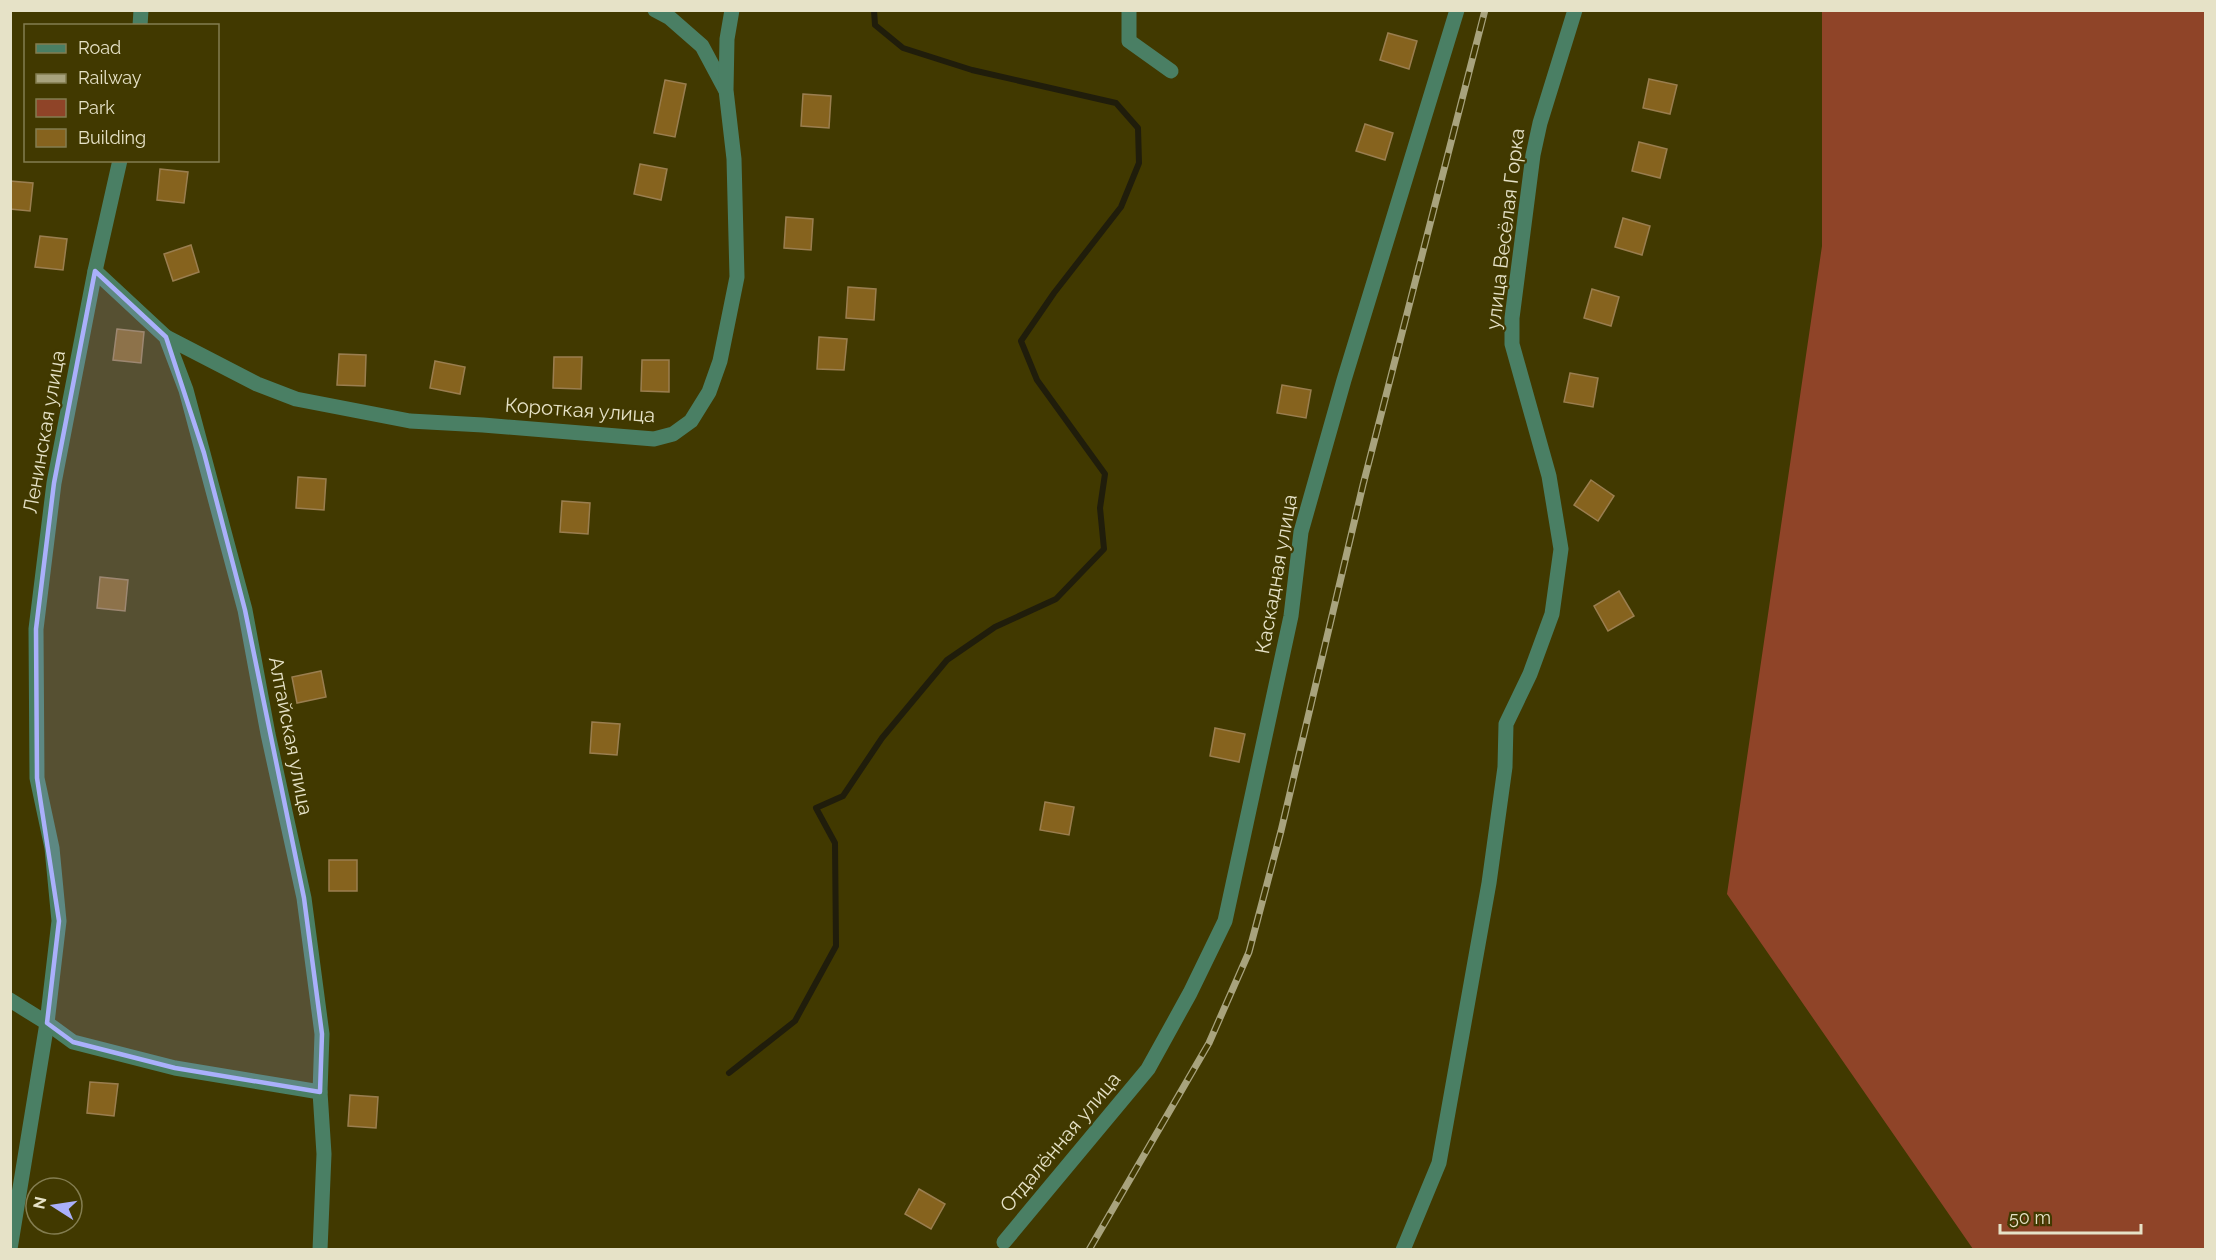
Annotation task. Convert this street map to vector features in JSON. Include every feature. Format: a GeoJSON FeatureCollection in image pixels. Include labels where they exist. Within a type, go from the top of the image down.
{"type":"FeatureCollection","features":[{"type":"Feature","properties":{"kind":"street"},"geometry":{"type":"LineString","coordinates":[[655,10],[670,18],[702,46],[726,90]]}},
{"type":"Feature","properties":{"kind":"street","name":"Короткая улица"},"geometry":{"type":"LineString","coordinates":[[166,338],[257,384],[296,399],[410,421],[654,439],[673,435],[691,421],[709,392],[720,361],[737,277],[734,159],[726,90],[727,39],[732,10]]}},
{"type":"Feature","properties":{"kind":"street"},"geometry":{"type":"LineString","coordinates":[[1128,10],[1129,40],[1171,71]]}},
{"type":"Feature","properties":{"kind":"street","name":"Каскадная улица"},"geometry":{"type":"LineString","coordinates":[[1148,1069],[1190,993],[1225,921],[1291,616],[1301,532],[1344,380],[1457,10]]}},
{"type":"Feature","properties":{"kind":"street","name":"улица Весёлая Горка"},"geometry":{"type":"LineString","coordinates":[[1403,1250],[1439,1163],[1489,883],[1505,767],[1506,724],[1530,674],[1552,614],[1562,549],[1549,476],[1514,352],[1512,318],[1537,134],[1575,10]]}},
{"type":"Feature","properties":{"kind":"street","name":"Ленинская улица"},"geometry":{"type":"LineString","coordinates":[[10,1250],[47,1023],[59,921],[52,848],[37,778],[36,629],[54,483],[95,272],[120,162]]}},
{"type":"Feature","properties":{"kind":"street","name":"Алтайская улица"},"geometry":{"type":"LineString","coordinates":[[95,272],[166,338],[189,401],[245,610],[268,734],[304,898],[322,1034],[320,1092],[324,1154],[320,1250]]}},
{"type":"Feature","properties":{"kind":"street"},"geometry":{"type":"LineString","coordinates":[[10,1000],[73,1042],[175,1068],[320,1092]]}},
{"type":"Feature","properties":{"kind":"street","name":"Отдалённая улица"},"geometry":{"type":"LineString","coordinates":[[1004,1242],[1148,1069]]}},
{"type":"Feature","properties":{"kind":"highlighted area"},"geometry":{"type":"Polygon","coordinates":[[[95,271],[166,337],[204,453],[245,610],[304,898],[322,1034],[320,1092],[175,1068],[73,1042],[47,1023],[59,921],[37,778],[36,629],[54,483],[95,271]]]}},
{"type":"Feature","properties":{"kind":"green space"},"geometry":{"type":"Polygon","coordinates":[[[1822,11],[2205,11],[2205,1249],[1973,1249],[1727,894],[1822,246],[1822,11]]]}},
{"type":"Feature","properties":{"kind":"building"},"geometry":{"type":"Polygon","coordinates":[[[1388,33],[1417,41],[1409,69],[1380,60],[1388,33]]]}},
{"type":"Feature","properties":{"kind":"building"},"geometry":{"type":"Polygon","coordinates":[[[1649,79],[1677,85],[1670,114],[1643,108],[1649,79]]]}},
{"type":"Feature","properties":{"kind":"building"},"geometry":{"type":"Polygon","coordinates":[[[665,80],[686,84],[675,137],[654,133],[665,80]]]}},
{"type":"Feature","properties":{"kind":"building"},"geometry":{"type":"Polygon","coordinates":[[[803,94],[831,96],[829,128],[801,126],[803,94]]]}},
{"type":"Feature","properties":{"kind":"building"},"geometry":{"type":"Polygon","coordinates":[[[1365,124],[1393,133],[1385,160],[1356,151],[1365,124]]]}},
{"type":"Feature","properties":{"kind":"building"},"geometry":{"type":"Polygon","coordinates":[[[1639,142],[1667,149],[1660,178],[1632,171],[1639,142]]]}},
{"type":"Feature","properties":{"kind":"building"},"geometry":{"type":"Polygon","coordinates":[[[640,164],[667,169],[661,200],[634,194],[640,164]]]}},
{"type":"Feature","properties":{"kind":"building"},"geometry":{"type":"Polygon","coordinates":[[[160,169],[188,172],[184,203],[157,200],[160,169]]]}},
{"type":"Feature","properties":{"kind":"building"},"geometry":{"type":"Polygon","coordinates":[[[10,181],[33,183],[30,211],[10,209],[10,181]]]}},
{"type":"Feature","properties":{"kind":"building"},"geometry":{"type":"Polygon","coordinates":[[[786,217],[813,219],[811,250],[784,248],[786,217]]]}},
{"type":"Feature","properties":{"kind":"building"},"geometry":{"type":"Polygon","coordinates":[[[1623,218],[1650,226],[1642,255],[1615,247],[1623,218]]]}},
{"type":"Feature","properties":{"kind":"building"},"geometry":{"type":"Polygon","coordinates":[[[40,236],[67,239],[63,270],[35,267],[40,236]]]}},
{"type":"Feature","properties":{"kind":"building"},"geometry":{"type":"Polygon","coordinates":[[[191,245],[199,272],[173,281],[164,254],[191,245]]]}},
{"type":"Feature","properties":{"kind":"building"},"geometry":{"type":"Polygon","coordinates":[[[848,287],[876,289],[874,320],[846,318],[848,287]]]}},
{"type":"Feature","properties":{"kind":"building"},"geometry":{"type":"Polygon","coordinates":[[[1592,289],[1619,297],[1611,326],[1584,318],[1592,289]]]}},
{"type":"Feature","properties":{"kind":"building"},"geometry":{"type":"Polygon","coordinates":[[[117,329],[144,332],[141,363],[113,360],[117,329]]]}},
{"type":"Feature","properties":{"kind":"building"},"geometry":{"type":"Polygon","coordinates":[[[819,337],[847,339],[844,370],[817,369],[819,337]]]}},
{"type":"Feature","properties":{"kind":"building"},"geometry":{"type":"Polygon","coordinates":[[[339,354],[366,355],[365,386],[337,385],[339,354]]]}},
{"type":"Feature","properties":{"kind":"building"},"geometry":{"type":"Polygon","coordinates":[[[554,357],[582,357],[581,389],[553,388],[554,357]]]}},
{"type":"Feature","properties":{"kind":"building"},"geometry":{"type":"Polygon","coordinates":[[[642,360],[669,360],[669,392],[641,391],[642,360]]]}},
{"type":"Feature","properties":{"kind":"building"},"geometry":{"type":"Polygon","coordinates":[[[435,361],[465,367],[460,394],[430,388],[435,361]]]}},
{"type":"Feature","properties":{"kind":"building"},"geometry":{"type":"Polygon","coordinates":[[[1570,373],[1598,378],[1593,407],[1564,402],[1570,373]]]}},
{"type":"Feature","properties":{"kind":"building"},"geometry":{"type":"Polygon","coordinates":[[[1282,385],[1311,390],[1306,418],[1277,413],[1282,385]]]}},
{"type":"Feature","properties":{"kind":"building"},"geometry":{"type":"Polygon","coordinates":[[[298,477],[326,479],[324,510],[296,508],[298,477]]]}},
{"type":"Feature","properties":{"kind":"building"},"geometry":{"type":"Polygon","coordinates":[[[1591,480],[1614,496],[1598,521],[1574,505],[1591,480]]]}},
{"type":"Feature","properties":{"kind":"building"},"geometry":{"type":"Polygon","coordinates":[[[562,501],[590,503],[588,534],[560,532],[562,501]]]}},
{"type":"Feature","properties":{"kind":"building"},"geometry":{"type":"Polygon","coordinates":[[[100,577],[128,580],[125,611],[97,608],[100,577]]]}},
{"type":"Feature","properties":{"kind":"building"},"geometry":{"type":"Polygon","coordinates":[[[1619,591],[1634,616],[1608,631],[1594,606],[1619,591]]]}},
{"type":"Feature","properties":{"kind":"building"},"geometry":{"type":"Polygon","coordinates":[[[321,671],[326,697],[297,703],[292,677],[321,671]]]}},
{"type":"Feature","properties":{"kind":"building"},"geometry":{"type":"Polygon","coordinates":[[[592,722],[620,724],[617,755],[590,753],[592,722]]]}},
{"type":"Feature","properties":{"kind":"building"},"geometry":{"type":"Polygon","coordinates":[[[1215,728],[1245,734],[1239,762],[1210,756],[1215,728]]]}},
{"type":"Feature","properties":{"kind":"building"},"geometry":{"type":"Polygon","coordinates":[[[1045,802],[1074,807],[1069,835],[1040,830],[1045,802]]]}},
{"type":"Feature","properties":{"kind":"building"},"geometry":{"type":"Polygon","coordinates":[[[329,860],[357,860],[357,891],[329,891],[329,860]]]}},
{"type":"Feature","properties":{"kind":"building"},"geometry":{"type":"Polygon","coordinates":[[[90,1082],[118,1084],[114,1116],[87,1113],[90,1082]]]}},
{"type":"Feature","properties":{"kind":"building"},"geometry":{"type":"Polygon","coordinates":[[[350,1095],[378,1097],[376,1128],[348,1126],[350,1095]]]}},
{"type":"Feature","properties":{"kind":"building"},"geometry":{"type":"Polygon","coordinates":[[[919,1189],[945,1204],[931,1229],[905,1214],[919,1189]]]}},
{"type":"Feature","properties":{"kind":"waterway"},"geometry":{"type":"LineString","coordinates":[[729,1073],[795,1021],[836,946],[835,843],[816,808],[843,796],[882,738],[947,660],[995,627],[1056,599],[1104,549],[1100,508],[1105,474],[1037,380],[1021,341],[1054,293],[1121,207],[1139,163],[1138,128],[1116,103],[972,70],[903,48],[875,25],[874,10]]}},
{"type":"Feature","properties":{"kind":"railway"},"geometry":{"type":"LineString","coordinates":[[1089,1250],[1209,1043],[1249,952],[1281,831],[1363,485],[1485,10]]}}]}
